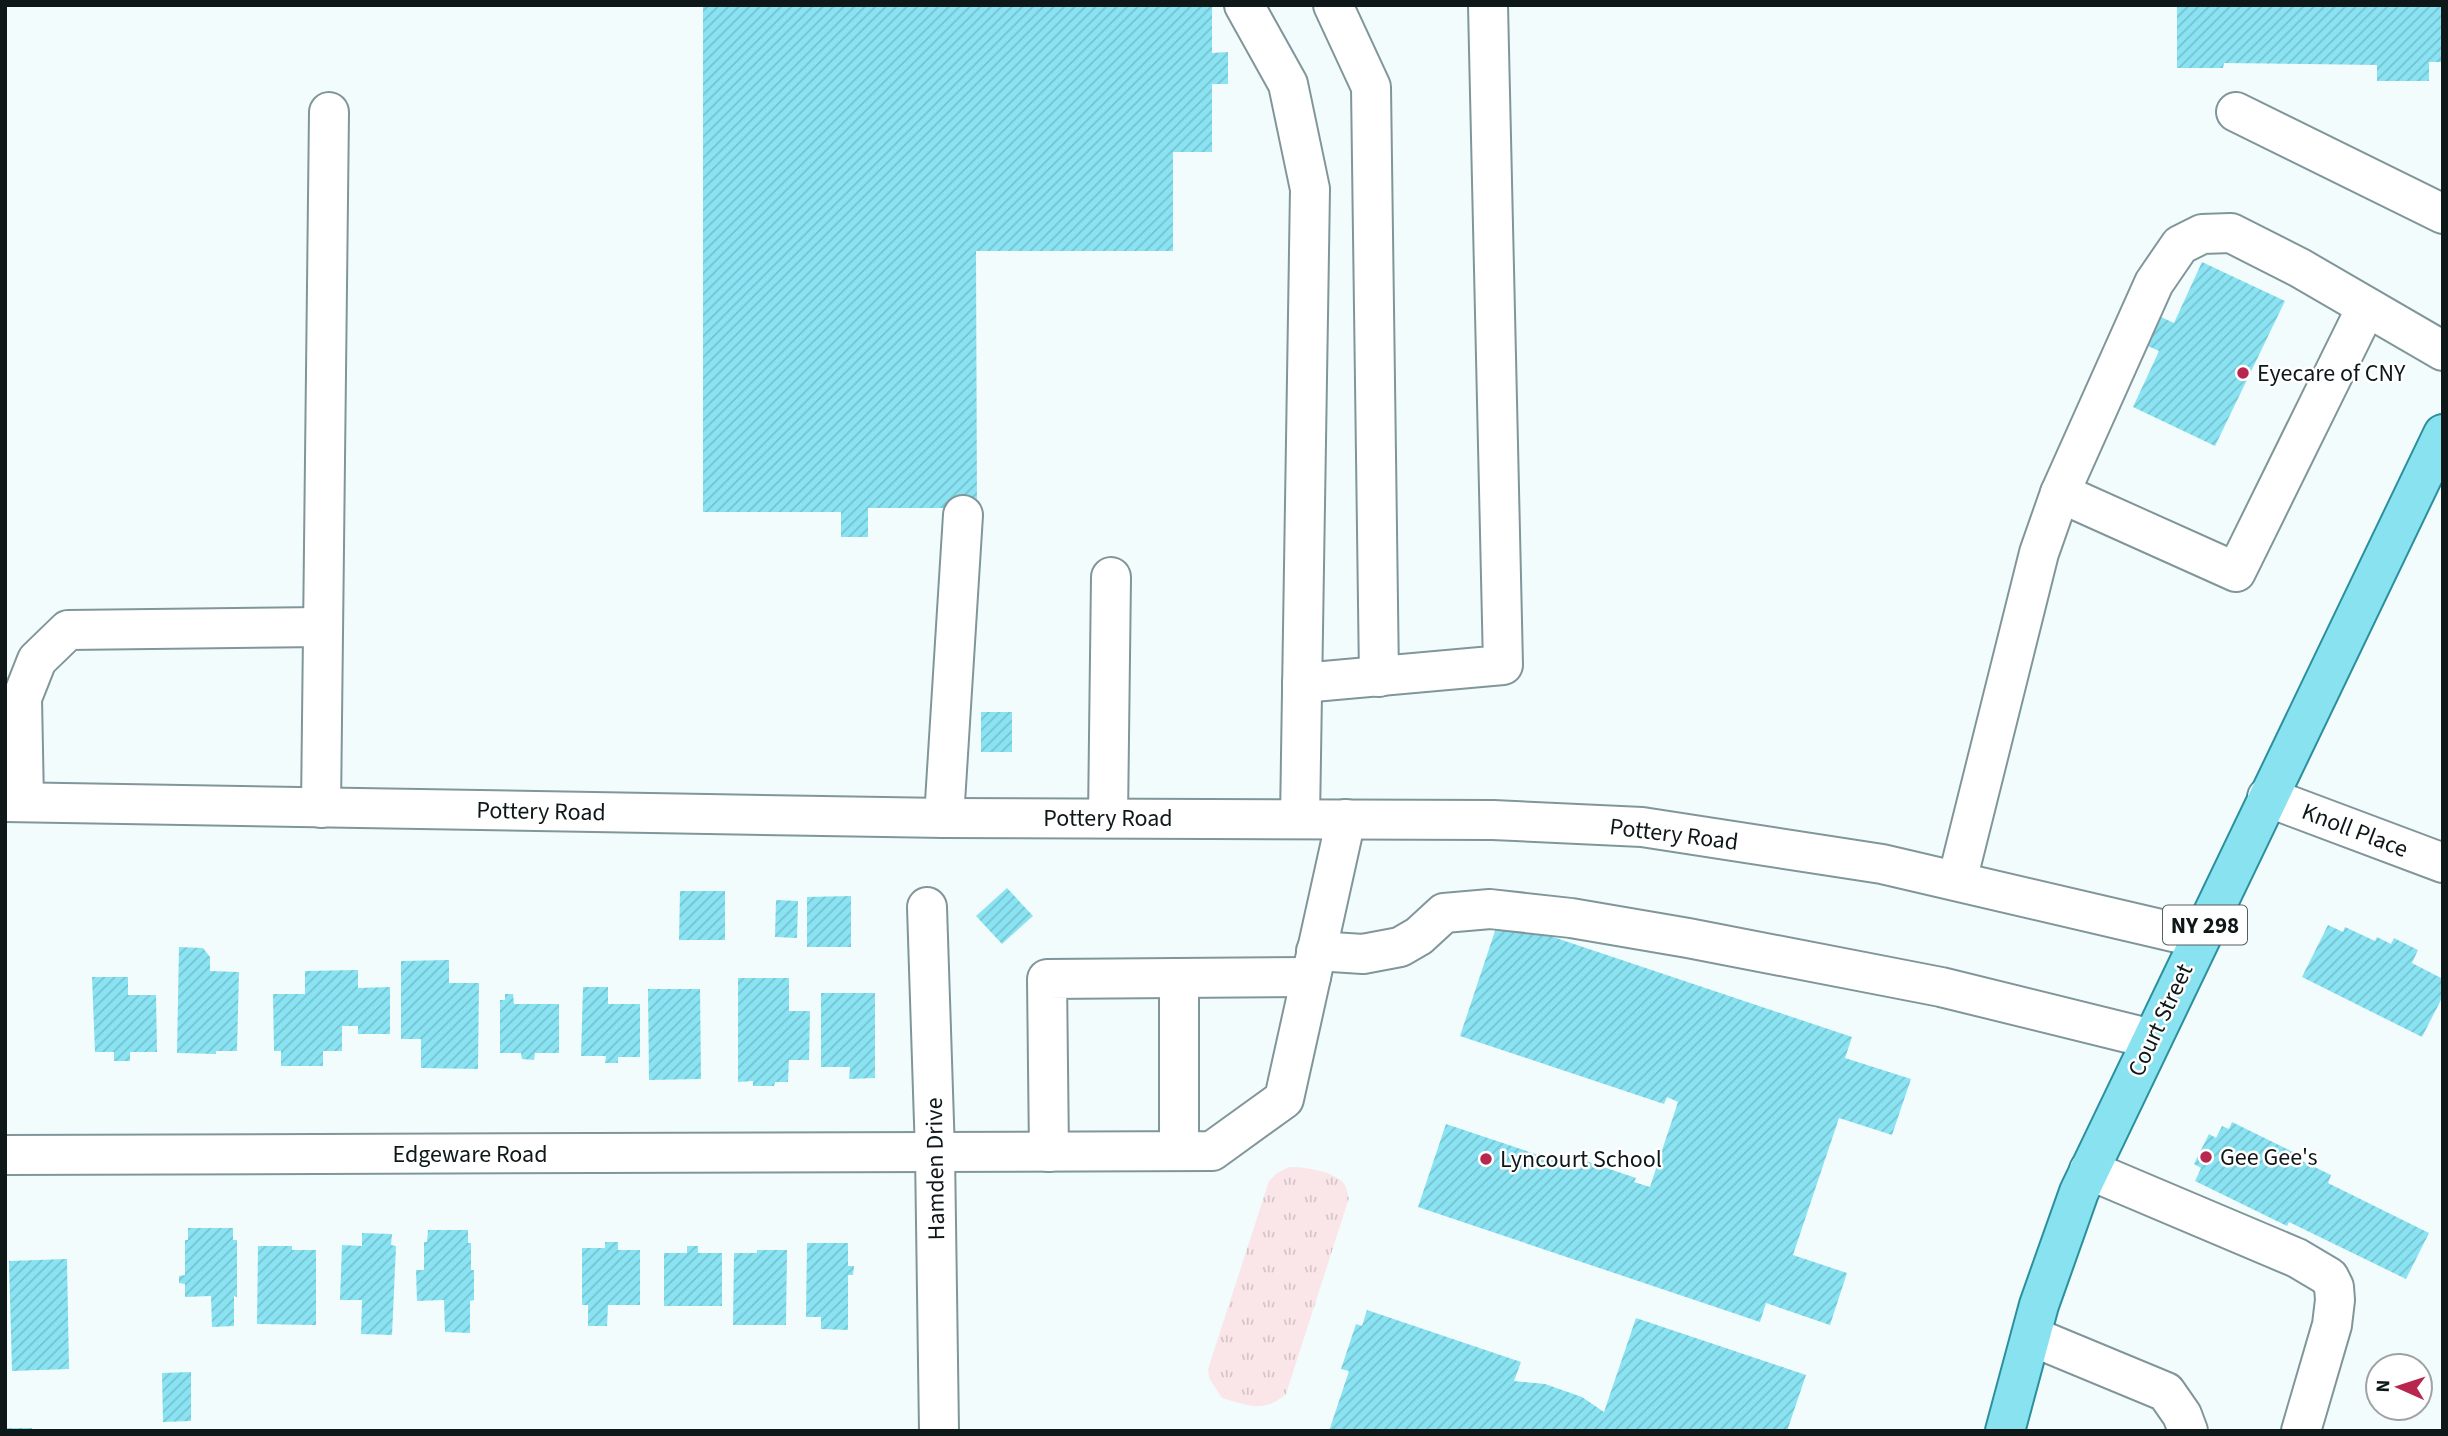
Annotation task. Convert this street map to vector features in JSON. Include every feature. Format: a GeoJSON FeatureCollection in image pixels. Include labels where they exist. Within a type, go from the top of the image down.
{"type":"FeatureCollection","features":[{"type":"Feature","properties":{"kind":"main road","name":"Court Street"},"geometry":{"type":"LineString","coordinates":[[2005,1431],[2044,1292],[2089,1170],[2443,434]]}},
{"type":"Feature","properties":{"kind":"street"},"geometry":{"type":"LineString","coordinates":[[1244,5],[1288,84],[1310,189],[1300,819]]}},
{"type":"Feature","properties":{"kind":"street"},"geometry":{"type":"LineString","coordinates":[[1333,5],[1371,87],[1379,677]]}},
{"type":"Feature","properties":{"kind":"street"},"geometry":{"type":"LineString","coordinates":[[1302,684],[1503,665],[1488,5]]}},
{"type":"Feature","properties":{"kind":"street"},"geometry":{"type":"LineString","coordinates":[[2236,112],[2443,214]]}},
{"type":"Feature","properties":{"kind":"street"},"geometry":{"type":"LineString","coordinates":[[321,808],[329,113]]}},
{"type":"Feature","properties":{"kind":"street"},"geometry":{"type":"LineString","coordinates":[[1957,881],[2039,552],[2060,493],[2154,282],[2180,245],[2202,234],[2231,233],[2300,268],[2443,351]]}},
{"type":"Feature","properties":{"kind":"street"},"geometry":{"type":"LineString","coordinates":[[2060,493],[2236,572],[2366,308]]}},
{"type":"Feature","properties":{"kind":"street"},"geometry":{"type":"LineString","coordinates":[[944,818],[962,515]]}},
{"type":"Feature","properties":{"kind":"street"},"geometry":{"type":"LineString","coordinates":[[1108,818],[1111,577]]}},
{"type":"Feature","properties":{"kind":"street"},"geometry":{"type":"LineString","coordinates":[[15,802],[14,734],[22,698],[37,660],[68,630],[323,627]]}},
{"type":"Feature","properties":{"kind":"street","name":"Knoll Place"},"geometry":{"type":"LineString","coordinates":[[2267,797],[2443,863]]}},
{"type":"Feature","properties":{"kind":"street","name":"Pottery Road"},"geometry":{"type":"LineString","coordinates":[[15,802],[944,818],[1493,820],[1642,827],[1882,864],[2199,937]]}},
{"type":"Feature","properties":{"kind":"street","name":"Edgeware Road"},"geometry":{"type":"LineString","coordinates":[[5,1155],[1212,1151],[1284,1099],[1346,819]]}},
{"type":"Feature","properties":{"kind":"street","name":"Hamden Drive"},"geometry":{"type":"LineString","coordinates":[[927,907],[935,1153],[939,1431]]}},
{"type":"Feature","properties":{"kind":"street"},"geometry":{"type":"LineString","coordinates":[[1049,1152],[1047,979],[1179,978],[1313,964],[1400,947],[1419,936],[1444,913],[1490,909],[1571,918],[1689,938],[1941,987],[2152,1039]]}},
{"type":"Feature","properties":{"kind":"street"},"geometry":{"type":"LineString","coordinates":[[1179,978],[1179,1151]]}},
{"type":"Feature","properties":{"kind":"street"},"geometry":{"type":"LineString","coordinates":[[2089,1170],[2297,1258],[2329,1277],[2334,1287],[2335,1300],[2332,1325],[2301,1431]]}},
{"type":"Feature","properties":{"kind":"street"},"geometry":{"type":"LineString","coordinates":[[2031,1336],[2166,1392],[2182,1415],[2188,1431]]}},
{"type":"Feature","properties":{"kind":"green space"},"geometry":{"type":"Polygon","coordinates":[[[1289,1167],[1315,1170],[1334,1176],[1346,1187],[1349,1198],[1286,1394],[1270,1404],[1248,1405],[1222,1398],[1209,1378],[1208,1369],[1269,1181],[1289,1167]]]}},
{"type":"Feature","properties":{"kind":"building"},"geometry":{"type":"Polygon","coordinates":[[[703,5],[1212,5],[1212,53],[1228,52],[1228,84],[1212,84],[1212,152],[1173,152],[1173,251],[976,251],[977,508],[868,508],[868,537],[841,537],[841,512],[703,512],[703,5]]]}},
{"type":"Feature","properties":{"kind":"building"},"geometry":{"type":"Polygon","coordinates":[[[2177,5],[2443,5],[2443,62],[2429,62],[2429,81],[2377,81],[2377,65],[2224,63],[2223,68],[2177,68],[2177,5]]]}},
{"type":"Feature","properties":{"kind":"building"},"geometry":{"type":"Polygon","coordinates":[[[2202,262],[2285,301],[2215,446],[2133,407],[2159,351],[2148,346],[2161,317],[2174,323],[2202,262]]]}},
{"type":"Feature","properties":{"kind":"building"},"geometry":{"type":"Polygon","coordinates":[[[981,712],[1012,712],[1012,752],[981,752],[981,712]]]}},
{"type":"Feature","properties":{"kind":"building"},"geometry":{"type":"Polygon","coordinates":[[[1007,888],[1033,916],[1002,944],[976,916],[1007,888]]]}},
{"type":"Feature","properties":{"kind":"building"},"geometry":{"type":"Polygon","coordinates":[[[680,891],[725,891],[725,940],[679,940],[680,891]]]}},
{"type":"Feature","properties":{"kind":"building"},"geometry":{"type":"Polygon","coordinates":[[[851,896],[851,947],[807,947],[807,897],[851,896]]]}},
{"type":"Feature","properties":{"kind":"building"},"geometry":{"type":"Polygon","coordinates":[[[776,900],[798,901],[797,938],[775,937],[776,900]]]}},
{"type":"Feature","properties":{"kind":"building"},"geometry":{"type":"Polygon","coordinates":[[[1499,919],[1852,1037],[1845,1058],[1911,1079],[1892,1135],[1839,1118],[1793,1255],[1847,1273],[1830,1325],[1766,1303],[1760,1322],[1418,1207],[1446,1124],[1580,1169],[1583,1160],[1636,1178],[1634,1182],[1650,1187],[1678,1102],[1667,1097],[1664,1104],[1460,1036],[1499,919]]]}},
{"type":"Feature","properties":{"kind":"building"},"geometry":{"type":"Polygon","coordinates":[[[2328,925],[2343,932],[2345,927],[2375,941],[2377,937],[2391,944],[2394,938],[2418,950],[2412,963],[2443,979],[2443,996],[2422,1037],[2302,977],[2328,925]]]}},
{"type":"Feature","properties":{"kind":"building"},"geometry":{"type":"Polygon","coordinates":[[[179,947],[203,948],[210,957],[210,971],[239,972],[237,1051],[216,1051],[216,1054],[177,1053],[179,947]]]}},
{"type":"Feature","properties":{"kind":"building"},"geometry":{"type":"Polygon","coordinates":[[[449,960],[449,983],[479,983],[478,1069],[421,1068],[421,1039],[401,1039],[401,961],[449,960]]]}},
{"type":"Feature","properties":{"kind":"building"},"geometry":{"type":"Polygon","coordinates":[[[358,970],[358,988],[390,987],[390,1034],[358,1034],[358,1026],[342,1026],[342,1051],[323,1051],[323,1066],[281,1066],[281,1051],[274,1051],[273,994],[305,994],[305,971],[358,970]]]}},
{"type":"Feature","properties":{"kind":"building"},"geometry":{"type":"Polygon","coordinates":[[[92,977],[128,977],[128,995],[156,995],[157,1052],[130,1052],[130,1061],[114,1061],[114,1052],[95,1052],[92,977]]]}},
{"type":"Feature","properties":{"kind":"building"},"geometry":{"type":"Polygon","coordinates":[[[738,978],[789,978],[789,1011],[810,1011],[809,1060],[789,1060],[788,1082],[775,1082],[774,1086],[753,1086],[753,1081],[738,1082],[738,978]]]}},
{"type":"Feature","properties":{"kind":"building"},"geometry":{"type":"Polygon","coordinates":[[[583,987],[608,987],[608,1004],[640,1004],[640,1057],[618,1057],[618,1063],[605,1063],[606,1056],[581,1056],[583,987]]]}},
{"type":"Feature","properties":{"kind":"building"},"geometry":{"type":"Polygon","coordinates":[[[648,989],[700,989],[701,1079],[649,1080],[648,989]]]}},
{"type":"Feature","properties":{"kind":"building"},"geometry":{"type":"Polygon","coordinates":[[[821,993],[875,993],[875,1078],[849,1079],[850,1067],[821,1067],[821,993]]]}},
{"type":"Feature","properties":{"kind":"building"},"geometry":{"type":"Polygon","coordinates":[[[505,994],[513,994],[514,1004],[559,1004],[559,1053],[535,1053],[534,1060],[522,1059],[521,1053],[500,1053],[500,1000],[505,1000],[505,994]]]}},
{"type":"Feature","properties":{"kind":"building"},"geometry":{"type":"Polygon","coordinates":[[[2232,1122],[2301,1156],[2300,1160],[2331,1175],[2328,1183],[2429,1233],[2406,1279],[2289,1222],[2287,1226],[2195,1181],[2201,1168],[2194,1164],[2209,1134],[2216,1138],[2222,1126],[2229,1129],[2232,1122]]]}},
{"type":"Feature","properties":{"kind":"building"},"geometry":{"type":"Polygon","coordinates":[[[188,1228],[233,1228],[233,1240],[237,1240],[234,1326],[212,1327],[211,1296],[185,1297],[185,1284],[179,1283],[179,1276],[185,1275],[185,1240],[188,1240],[188,1228]]]}},
{"type":"Feature","properties":{"kind":"building"},"geometry":{"type":"Polygon","coordinates":[[[428,1230],[468,1230],[471,1270],[474,1270],[470,1333],[445,1332],[444,1300],[417,1301],[416,1270],[424,1270],[424,1242],[427,1242],[428,1230]]]}},
{"type":"Feature","properties":{"kind":"building"},"geometry":{"type":"Polygon","coordinates":[[[362,1233],[392,1234],[391,1245],[396,1246],[392,1335],[361,1334],[362,1300],[340,1300],[342,1245],[362,1246],[362,1233]]]}},
{"type":"Feature","properties":{"kind":"building"},"geometry":{"type":"Polygon","coordinates":[[[605,1242],[618,1242],[618,1250],[640,1250],[640,1305],[608,1305],[607,1326],[588,1326],[588,1305],[582,1305],[582,1248],[605,1248],[605,1242]]]}},
{"type":"Feature","properties":{"kind":"building"},"geometry":{"type":"Polygon","coordinates":[[[807,1243],[848,1243],[848,1266],[854,1266],[853,1275],[848,1275],[848,1330],[821,1329],[821,1317],[806,1317],[807,1243]]]}},
{"type":"Feature","properties":{"kind":"building"},"geometry":{"type":"Polygon","coordinates":[[[258,1246],[292,1246],[292,1250],[316,1250],[316,1325],[257,1324],[258,1246]]]}},
{"type":"Feature","properties":{"kind":"building"},"geometry":{"type":"Polygon","coordinates":[[[687,1246],[698,1246],[698,1253],[722,1253],[722,1306],[664,1306],[664,1253],[687,1253],[687,1246]]]}},
{"type":"Feature","properties":{"kind":"building"},"geometry":{"type":"Polygon","coordinates":[[[757,1250],[787,1250],[786,1325],[733,1325],[734,1253],[757,1253],[757,1250]]]}},
{"type":"Feature","properties":{"kind":"building"},"geometry":{"type":"Polygon","coordinates":[[[67,1259],[69,1369],[12,1371],[9,1261],[67,1259]]]}},
{"type":"Feature","properties":{"kind":"building"},"geometry":{"type":"Polygon","coordinates":[[[1367,1310],[1521,1362],[1514,1381],[1545,1384],[1582,1397],[1604,1412],[1636,1318],[1806,1375],[1787,1431],[1329,1431],[1349,1371],[1341,1369],[1356,1324],[1362,1326],[1367,1310]]]}},
{"type":"Feature","properties":{"kind":"building"},"geometry":{"type":"Polygon","coordinates":[[[191,1372],[191,1421],[163,1422],[162,1373],[191,1372]]]}},
{"type":"Feature","properties":{"kind":"building"},"geometry":{"type":"Polygon","coordinates":[[[5,1428],[32,1428],[33,1431],[5,1431],[5,1428]]]}},
{"type":"Feature","properties":{"kind":"place","name":"Eyecare of CNY"},"geometry":{"type":"Point","coordinates":[2243,373]}},
{"type":"Feature","properties":{"kind":"place","name":"Gee Gee's"},"geometry":{"type":"Point","coordinates":[2206,1157]}},
{"type":"Feature","properties":{"kind":"place","name":"Lyncourt School"},"geometry":{"type":"Point","coordinates":[1486,1159]}}]}
